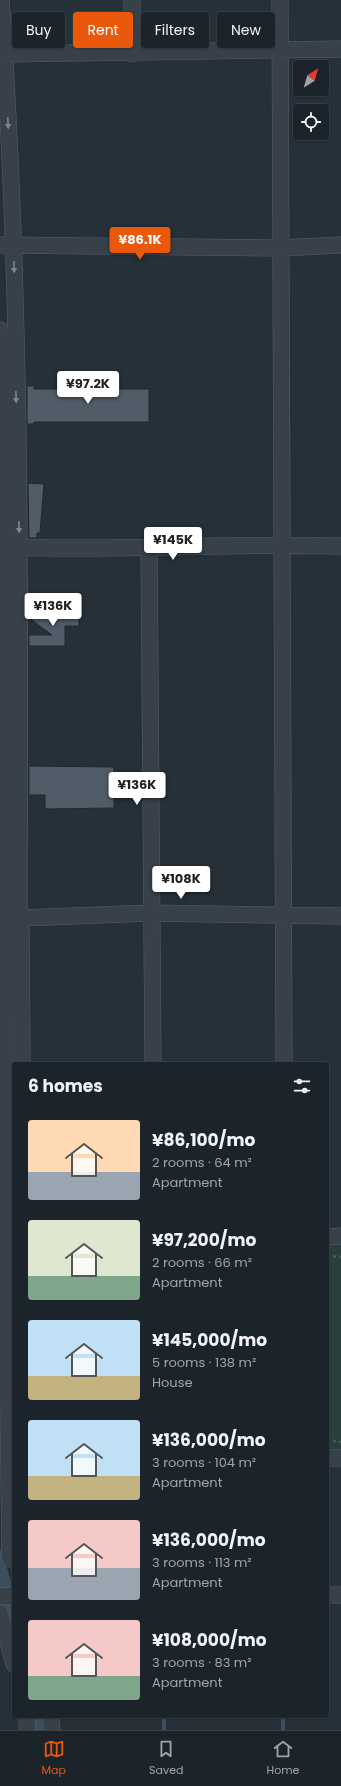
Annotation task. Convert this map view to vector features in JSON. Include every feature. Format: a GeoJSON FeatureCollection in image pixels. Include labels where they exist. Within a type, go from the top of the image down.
{"type":"FeatureCollection","features":[{"type":"Feature","properties":{"kind":"street"},"geometry":{"type":"LineString","coordinates":[[132,0],[132,54]]}},
{"type":"Feature","properties":{"kind":"street"},"geometry":{"type":"LineString","coordinates":[[280,0],[284,1062]]}},
{"type":"Feature","properties":{"kind":"street"},"geometry":{"type":"LineString","coordinates":[[1,9],[5,54],[12,908],[7,1239],[12,1463],[12,1564]]}},
{"type":"Feature","properties":{"kind":"street"},"geometry":{"type":"LineString","coordinates":[[5,54],[132,54],[341,49]]}},
{"type":"Feature","properties":{"kind":"street"},"geometry":{"type":"LineString","coordinates":[[7,245],[280,248],[341,245]]}},
{"type":"Feature","properties":{"kind":"street"},"geometry":{"type":"LineString","coordinates":[[0,330],[8,547]]}},
{"type":"Feature","properties":{"kind":"street"},"geometry":{"type":"LineString","coordinates":[[8,547],[148,548],[282,544],[341,546]]}},
{"type":"Feature","properties":{"kind":"street"},"geometry":{"type":"LineString","coordinates":[[148,548],[153,1062]]}},
{"type":"Feature","properties":{"kind":"street"},"geometry":{"type":"LineString","coordinates":[[12,908],[152,913],[341,916]]}},
{"type":"Feature","properties":{"kind":"street"},"geometry":{"type":"LineString","coordinates":[[12,908],[22,1062]]}},
{"type":"Feature","properties":{"kind":"street"},"geometry":{"type":"LineString","coordinates":[[329,1236],[341,1236]]}},
{"type":"Feature","properties":{"kind":"street"},"geometry":{"type":"LineString","coordinates":[[329,1458],[341,1458]]}},
{"type":"Feature","properties":{"kind":"street"},"geometry":{"type":"LineString","coordinates":[[0,1538],[12,1564]]}},
{"type":"Feature","properties":{"kind":"street"},"geometry":{"type":"LineString","coordinates":[[329,1595],[341,1595]]}},
{"type":"Feature","properties":{"kind":"street"},"geometry":{"type":"LineString","coordinates":[[0,1596],[12,1596]]}},
{"type":"Feature","properties":{"kind":"street"},"geometry":{"type":"LineString","coordinates":[[0,1613],[12,1657]]}},
{"type":"Feature","properties":{"kind":"street"},"geometry":{"type":"LineString","coordinates":[[26,1718],[27,1730]]}},
{"type":"Feature","properties":{"kind":"street"},"geometry":{"type":"LineString","coordinates":[[50,1718],[52,1730]]}},
{"type":"Feature","properties":{"kind":"path"},"geometry":{"type":"LineString","coordinates":[[329,1256],[341,1257]]}},
{"type":"Feature","properties":{"kind":"path"},"geometry":{"type":"LineString","coordinates":[[329,1440],[341,1442]]}},
{"type":"Feature","properties":{"kind":"green space"},"geometry":{"type":"Polygon","coordinates":[[[329,1243],[341,1243],[341,1450],[329,1450],[329,1243]]]}},
{"type":"Feature","properties":{"kind":"water"},"geometry":{"type":"Polygon","coordinates":[[[0,1548],[12,1586],[12,1632],[0,1590],[0,1548]]]}},
{"type":"Feature","properties":{"kind":"water"},"geometry":{"type":"Polygon","coordinates":[[[31,1718],[46,1718],[46,1730],[32,1730],[31,1718]]]}},
{"type":"Feature","properties":{"kind":"building"},"geometry":{"type":"Polygon","coordinates":[[[27,386],[34,386],[34,389],[149,389],[149,422],[34,422],[34,424],[27,424],[27,386]]]}},
{"type":"Feature","properties":{"kind":"building"},"geometry":{"type":"Polygon","coordinates":[[[28,483],[44,484],[40,533],[37,533],[37,538],[29,538],[28,483]]]}},
{"type":"Feature","properties":{"kind":"building"},"geometry":{"type":"Polygon","coordinates":[[[29,612],[79,612],[79,626],[65,626],[65,646],[29,646],[29,635],[52,635],[29,618],[29,612]]]}},
{"type":"Feature","properties":{"kind":"building"},"geometry":{"type":"Polygon","coordinates":[[[29,766],[114,767],[114,808],[45,809],[45,795],[29,795],[29,766]]]}},
{"type":"Feature","properties":{"kind":"waterway"},"geometry":{"type":"LineString","coordinates":[[164,1718],[164,1730]]}},
{"type":"Feature","properties":{"kind":"waterway"},"geometry":{"type":"LineString","coordinates":[[283,1718],[283,1730]]}}]}
